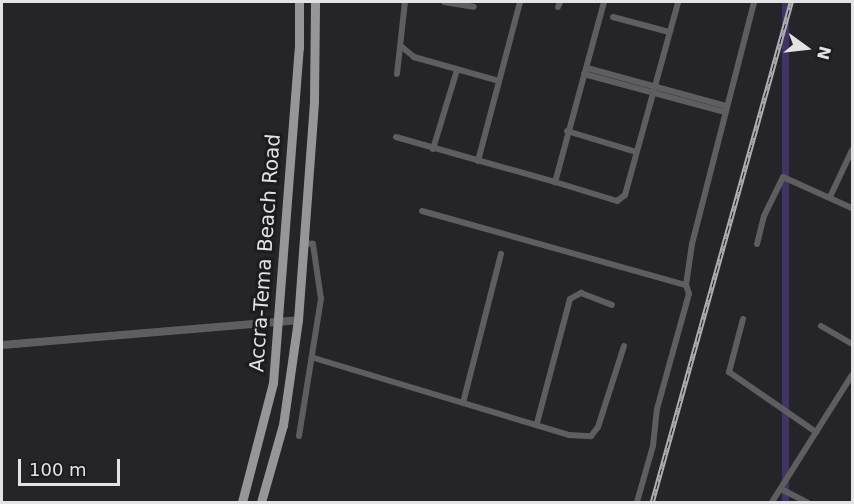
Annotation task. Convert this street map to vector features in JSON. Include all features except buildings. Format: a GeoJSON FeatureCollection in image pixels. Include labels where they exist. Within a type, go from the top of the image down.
{"type":"FeatureCollection","features":[{"type":"Feature","properties":{"kind":"main road","name":"Accra-Tema Beach Road"},"geometry":{"type":"LineString","coordinates":[[242,502],[267,419],[279,322],[299,48],[299,2]]}},
{"type":"Feature","properties":{"kind":"main road","name":"Accra-Tema Beach Road"},"geometry":{"type":"LineString","coordinates":[[261,502],[283,425],[298,320],[314,101],[315,2]]}},
{"type":"Feature","properties":{"kind":"street"},"geometry":{"type":"LineString","coordinates":[[397,74],[402,47],[405,2]]}},
{"type":"Feature","properties":{"kind":"street"},"geometry":{"type":"LineString","coordinates":[[444,2],[474,7]]}},
{"type":"Feature","properties":{"kind":"street"},"geometry":{"type":"LineString","coordinates":[[478,161],[520,2]]}},
{"type":"Feature","properties":{"kind":"street"},"geometry":{"type":"LineString","coordinates":[[555,182],[567,131],[604,2]]}},
{"type":"Feature","properties":{"kind":"street"},"geometry":{"type":"LineString","coordinates":[[396,137],[622,200],[678,2]]}},
{"type":"Feature","properties":{"kind":"street"},"geometry":{"type":"LineString","coordinates":[[637,502],[653,446],[657,409],[689,294],[686,285],[692,244],[754,2]]}},
{"type":"Feature","properties":{"kind":"street"},"geometry":{"type":"LineString","coordinates":[[613,17],[669,32]]}},
{"type":"Feature","properties":{"kind":"street"},"geometry":{"type":"LineString","coordinates":[[402,47],[414,57],[500,81]]}},
{"type":"Feature","properties":{"kind":"street"},"geometry":{"type":"LineString","coordinates":[[433,149],[457,70]]}},
{"type":"Feature","properties":{"kind":"street"},"geometry":{"type":"LineString","coordinates":[[585,71],[726,109]]}},
{"type":"Feature","properties":{"kind":"street"},"geometry":{"type":"LineString","coordinates":[[567,131],[636,152]]}},
{"type":"Feature","properties":{"kind":"street"},"geometry":{"type":"LineString","coordinates":[[830,197],[852,150]]}},
{"type":"Feature","properties":{"kind":"street"},"geometry":{"type":"LineString","coordinates":[[757,244],[764,216],[783,177],[852,208]]}},
{"type":"Feature","properties":{"kind":"street"},"geometry":{"type":"LineString","coordinates":[[422,211],[686,285]]}},
{"type":"Feature","properties":{"kind":"street"},"geometry":{"type":"LineString","coordinates":[[298,436],[314,358],[321,299],[313,244],[304,243]]}},
{"type":"Feature","properties":{"kind":"street"},"geometry":{"type":"LineString","coordinates":[[463,403],[501,254]]}},
{"type":"Feature","properties":{"kind":"street"},"geometry":{"type":"LineString","coordinates":[[537,423],[570,299],[581,293],[612,305]]}},
{"type":"Feature","properties":{"kind":"street"},"geometry":{"type":"LineString","coordinates":[[743,319],[729,372],[816,432]]}},
{"type":"Feature","properties":{"kind":"street"},"geometry":{"type":"LineString","coordinates":[[2,345],[298,320]]}},
{"type":"Feature","properties":{"kind":"street"},"geometry":{"type":"LineString","coordinates":[[821,326],[852,344]]}},
{"type":"Feature","properties":{"kind":"street"},"geometry":{"type":"LineString","coordinates":[[314,358],[537,423],[569,435],[591,436],[597,427],[624,346]]}},
{"type":"Feature","properties":{"kind":"street"},"geometry":{"type":"LineString","coordinates":[[772,502],[852,375]]}},
{"type":"Feature","properties":{"kind":"street"},"geometry":{"type":"LineString","coordinates":[[781,489],[807,502]]}},
{"type":"Feature","properties":{"kind":"shaded area"},"geometry":{"type":"Polygon","coordinates":[[[782,2],[789,2],[789,502],[782,502],[782,2]]]}},
{"type":"Feature","properties":{"kind":"railway"},"geometry":{"type":"LineString","coordinates":[[652,502],[791,2]]}}]}
